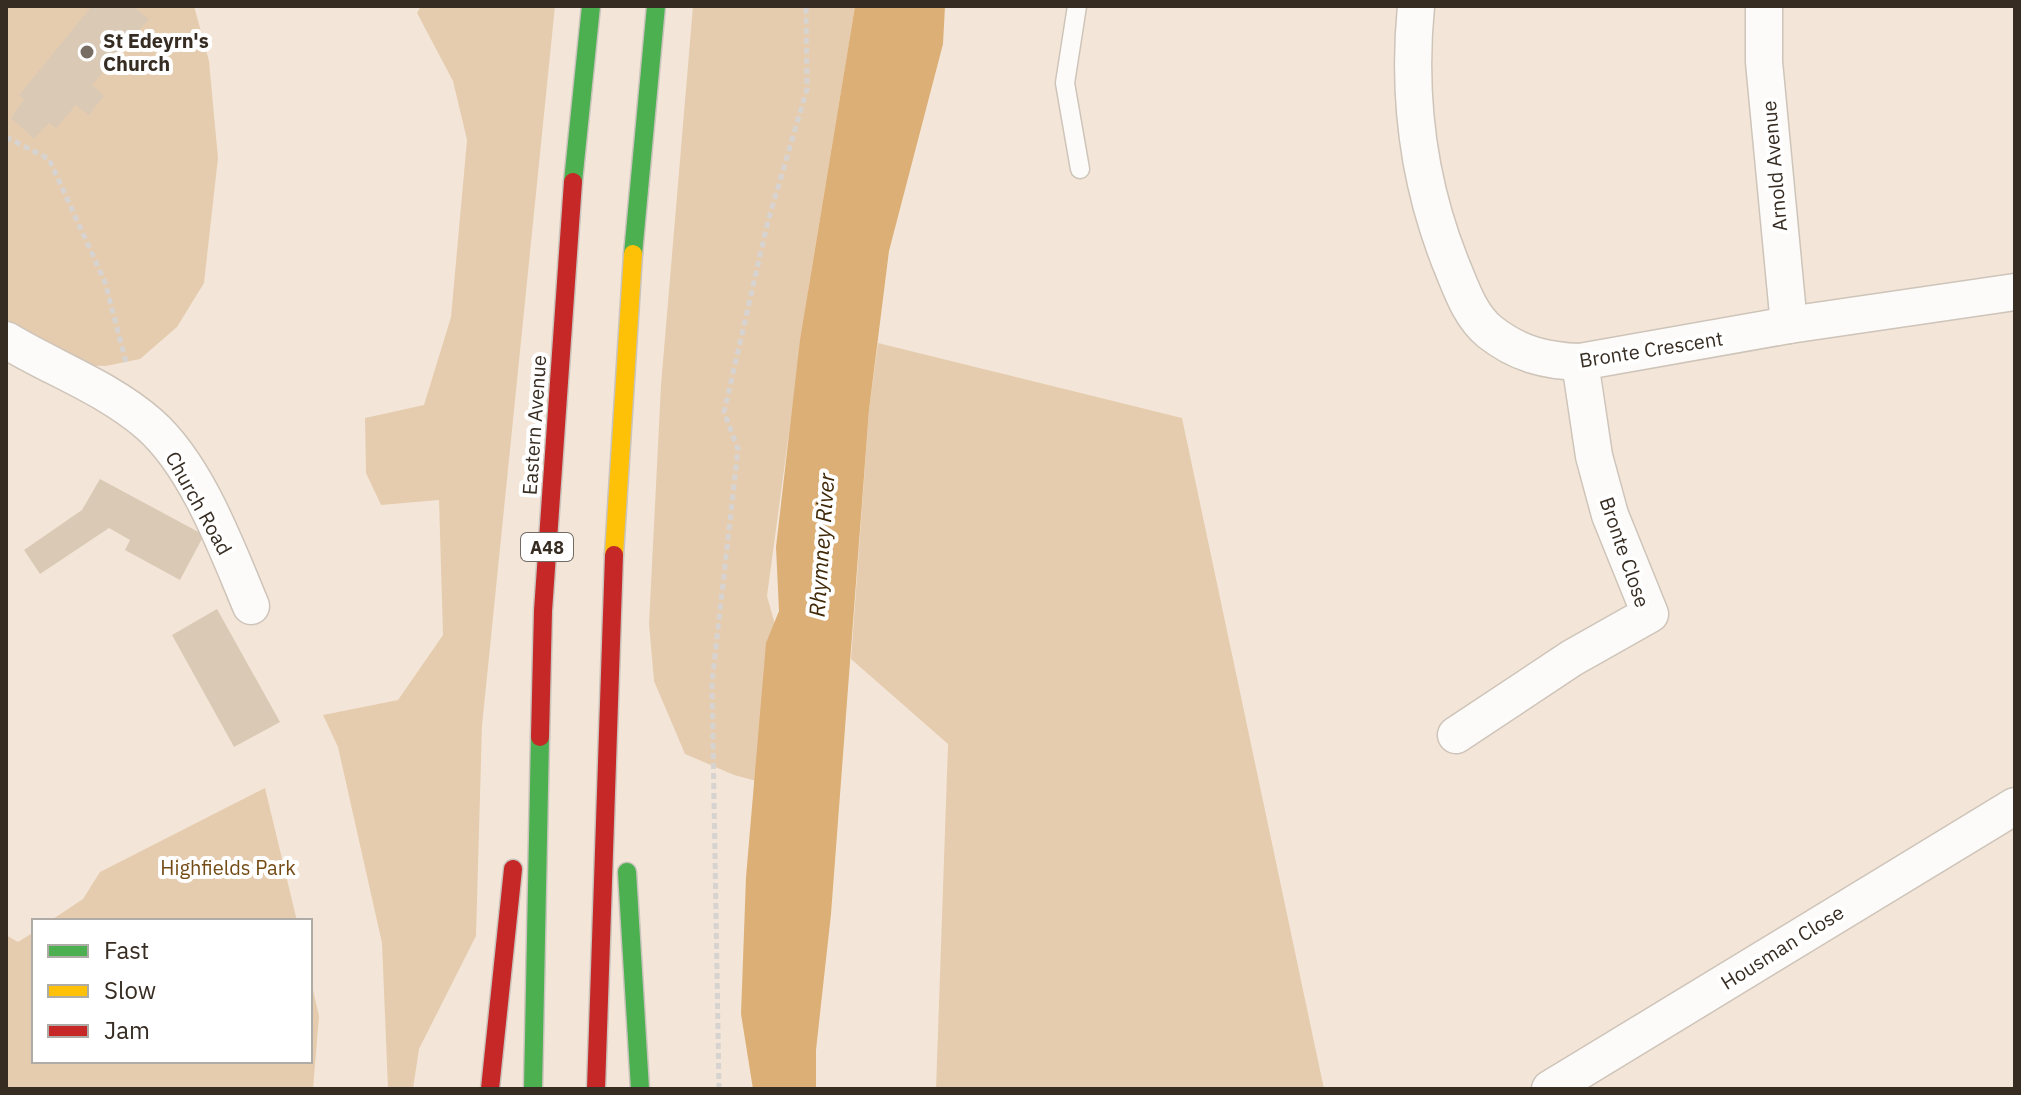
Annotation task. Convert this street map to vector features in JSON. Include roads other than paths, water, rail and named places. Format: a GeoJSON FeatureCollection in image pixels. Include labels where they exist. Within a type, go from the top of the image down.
{"type":"FeatureCollection","features":[{"type":"Feature","properties":{"kind":"highway","name":"Eastern Avenue"},"geometry":{"type":"LineString","coordinates":[[533,1089],[543,611],[572,191],[591,6]]}},
{"type":"Feature","properties":{"kind":"highway"},"geometry":{"type":"LineString","coordinates":[[596,1089],[611,610],[631,276],[656,6]]}},
{"type":"Feature","properties":{"kind":"highway"},"geometry":{"type":"LineString","coordinates":[[611,610],[624,816]]}},
{"type":"Feature","properties":{"kind":"highway"},"geometry":{"type":"LineString","coordinates":[[519,812],[543,611]]}},
{"type":"Feature","properties":{"kind":"highway"},"geometry":{"type":"LineString","coordinates":[[490,1089],[516,843]]}},
{"type":"Feature","properties":{"kind":"highway"},"geometry":{"type":"LineString","coordinates":[[626,848],[640,1089]]}},
{"type":"Feature","properties":{"kind":"street","name":"Bronte Crescent"},"geometry":{"type":"LineString","coordinates":[[1416,6],[1412,110],[1421,170],[1438,233],[1467,301],[1487,330],[1520,352],[1550,361],[1580,362],[1789,325],[2015,292]]}},
{"type":"Feature","properties":{"kind":"street","name":"Arnold Avenue"},"geometry":{"type":"LineString","coordinates":[[1764,6],[1764,62],[1789,325]]}},
{"type":"Feature","properties":{"kind":"street","name":"Church Road"},"geometry":{"type":"LineString","coordinates":[[6,340],[150,424],[187,473],[227,547],[251,606]]}},
{"type":"Feature","properties":{"kind":"street","name":"Bronte Close"},"geometry":{"type":"LineString","coordinates":[[1456,735],[1572,658],[1650,614],[1610,515],[1594,456],[1580,362]]}},
{"type":"Feature","properties":{"kind":"street","name":"Housman Close"},"geometry":{"type":"LineString","coordinates":[[1550,1089],[2015,806]]}},
{"type":"Feature","properties":{"kind":"lane"},"geometry":{"type":"LineString","coordinates":[[1077,6],[1065,83],[1080,169]]}},
{"type":"Feature","properties":{"kind":"water","name":"Rhymney River"},"geometry":{"type":"Polygon","coordinates":[[[855,6],[945,6],[943,44],[889,251],[869,410],[831,914],[816,1050],[816,1089],[753,1089],[741,1014],[746,877],[766,643],[779,611],[776,547],[800,340],[855,6]]]}},
{"type":"Feature","properties":{"kind":"place","name":"St Edeyrn's Church"},"geometry":{"type":"Point","coordinates":[87,52]}},
{"type":"Feature","properties":{"kind":"park label","name":"Highfields Park"},"geometry":{"type":"Point","coordinates":[228,867]}}]}
